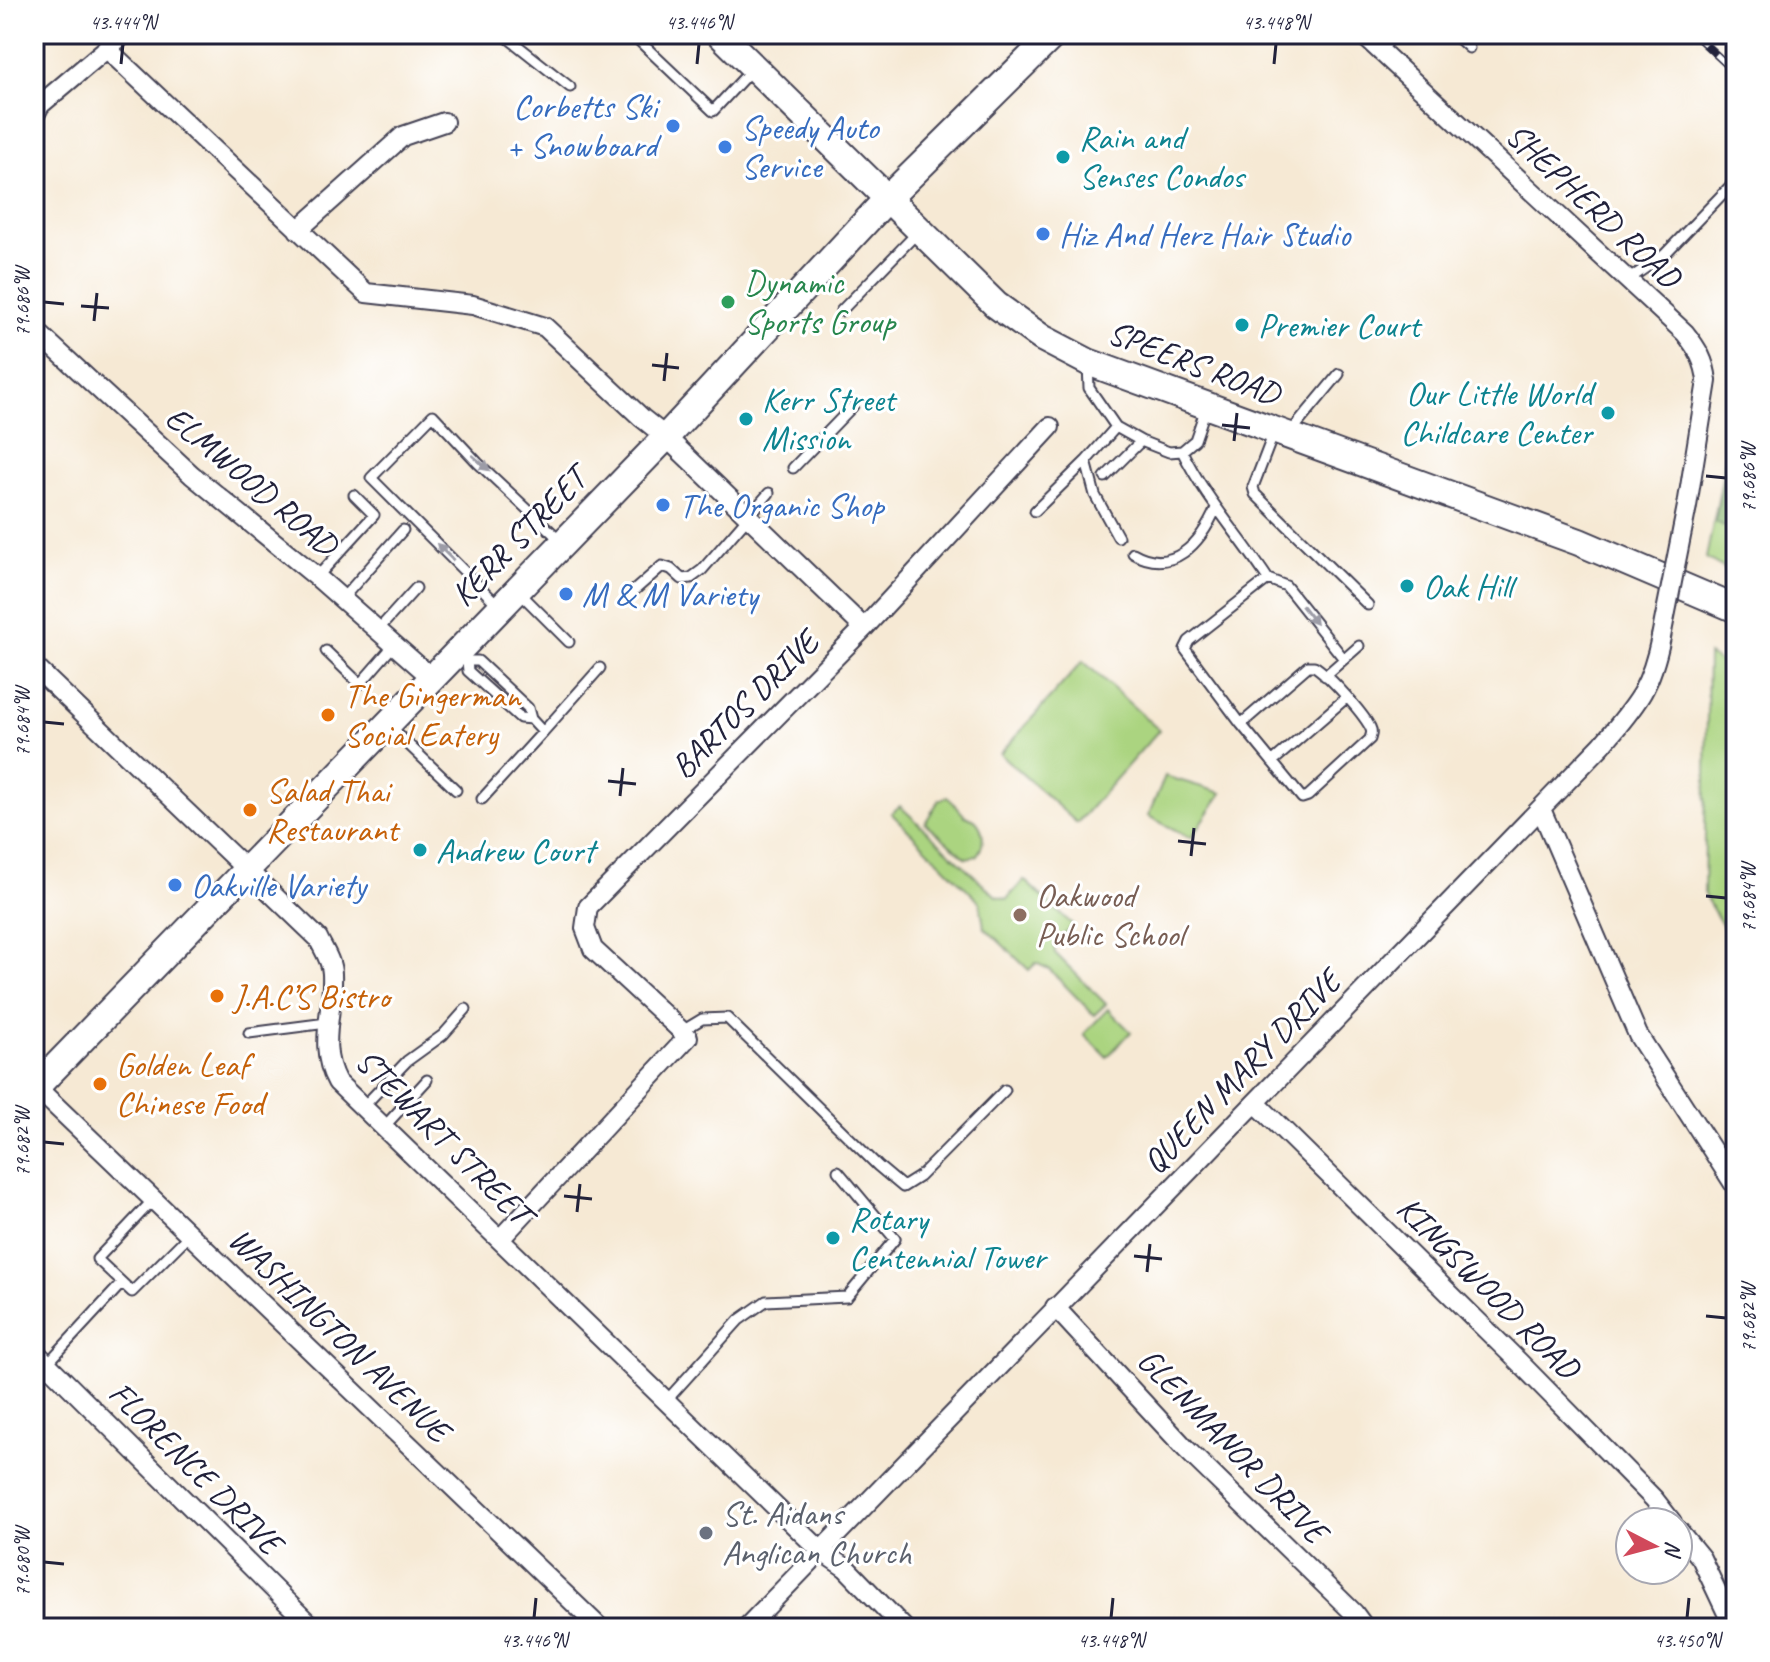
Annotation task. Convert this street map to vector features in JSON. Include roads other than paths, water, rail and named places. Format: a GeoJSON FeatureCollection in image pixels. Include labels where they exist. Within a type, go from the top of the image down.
{"type":"FeatureCollection","features":[{"type":"Feature","properties":{"kind":"main road","name":"KERR STREET"},"geometry":{"type":"LineString","coordinates":[[35,1088],[431,677],[462,656],[508,598],[666,437],[887,199],[1054,34]]}},
{"type":"Feature","properties":{"kind":"main road","name":"SPEERS ROAD"},"geometry":{"type":"LineString","coordinates":[[730,37],[754,67],[996,305],[1042,338],[1088,362],[1579,542],[1736,609]]}},
{"type":"Feature","properties":{"kind":"street"},"geometry":{"type":"LineString","coordinates":[[34,117],[40,105],[124,34]]}},
{"type":"Feature","properties":{"kind":"street","name":"SHEPHERD ROAD"},"geometry":{"type":"LineString","coordinates":[[1362,34],[1685,333],[1704,363],[1706,395],[1687,506]]}},
{"type":"Feature","properties":{"kind":"street"},"geometry":{"type":"LineString","coordinates":[[106,48],[366,293],[473,305],[545,327],[666,437],[864,628]]}},
{"type":"Feature","properties":{"kind":"street"},"geometry":{"type":"LineString","coordinates":[[298,230],[403,136],[444,122]]}},
{"type":"Feature","properties":{"kind":"street","name":"ELMWOOD ROAD"},"geometry":{"type":"LineString","coordinates":[[34,329],[192,475],[317,577],[431,677]]}},
{"type":"Feature","properties":{"kind":"street","name":"BARTOS DRIVE"},"geometry":{"type":"LineString","coordinates":[[682,1031],[593,949],[585,928],[588,907],[864,628],[1050,427]]}},
{"type":"Feature","properties":{"kind":"street","name":"QUEEN MARY DRIVE"},"geometry":{"type":"LineString","coordinates":[[746,1628],[1602,745],[1639,700],[1653,672],[1687,506]]}},
{"type":"Feature","properties":{"kind":"street","name":"STEWART STREET"},"geometry":{"type":"LineString","coordinates":[[34,666],[318,938],[333,973],[326,1048],[329,1067],[337,1082],[821,1551],[846,1568],[904,1628]]}},
{"type":"Feature","properties":{"kind":"street"},"geometry":{"type":"LineString","coordinates":[[1541,809],[1638,1035],[1736,1187]]}},
{"type":"Feature","properties":{"kind":"street"},"geometry":{"type":"LineString","coordinates":[[501,1238],[688,1037],[682,1031]]}},
{"type":"Feature","properties":{"kind":"street","name":"WASHINGTON AVENUE"},"geometry":{"type":"LineString","coordinates":[[35,1088],[600,1628]]}},
{"type":"Feature","properties":{"kind":"street","name":"KINGSWOOD ROAD"},"geometry":{"type":"LineString","coordinates":[[1256,1103],[1519,1362],[1659,1506]]}},
{"type":"Feature","properties":{"kind":"street","name":"GLENMANOR DRIVE"},"geometry":{"type":"LineString","coordinates":[[1055,1307],[1186,1449],[1354,1613],[1365,1628]]}},
{"type":"Feature","properties":{"kind":"street","name":"FLORENCE DRIVE"},"geometry":{"type":"LineString","coordinates":[[40,1357],[313,1628]]}},
{"type":"Feature","properties":{"kind":"street"},"geometry":{"type":"LineString","coordinates":[[1694,1549],[1734,1628]]}},
{"type":"Feature","properties":{"kind":"lane"},"geometry":{"type":"LineString","coordinates":[[503,34],[570,87]]}},
{"type":"Feature","properties":{"kind":"lane"},"geometry":{"type":"LineString","coordinates":[[632,34],[713,111],[754,67]]}},
{"type":"Feature","properties":{"kind":"lane"},"geometry":{"type":"LineString","coordinates":[[1380,50],[1396,34]]}},
{"type":"Feature","properties":{"kind":"lane"},"geometry":{"type":"LineString","coordinates":[[1454,34],[1469,48]]}},
{"type":"Feature","properties":{"kind":"lane"},"geometry":{"type":"LineString","coordinates":[[1628,280],[1664,255],[1736,180]]}},
{"type":"Feature","properties":{"kind":"lane"},"geometry":{"type":"LineString","coordinates":[[841,311],[920,231]]}},
{"type":"Feature","properties":{"kind":"lane"},"geometry":{"type":"LineString","coordinates":[[1088,362],[1089,388],[1116,427],[1169,452],[1182,451],[1195,440],[1206,406]]}},
{"type":"Feature","properties":{"kind":"lane"},"geometry":{"type":"LineString","coordinates":[[1339,374],[1281,434],[1253,487],[1255,494],[1368,605]]}},
{"type":"Feature","properties":{"kind":"lane"},"geometry":{"type":"LineString","coordinates":[[793,468],[853,406]]}},
{"type":"Feature","properties":{"kind":"lane"},"geometry":{"type":"LineString","coordinates":[[563,543],[494,474],[478,463],[433,415],[371,478],[508,598],[569,642]]}},
{"type":"Feature","properties":{"kind":"lane"},"geometry":{"type":"LineString","coordinates":[[1035,511],[1116,427]]}},
{"type":"Feature","properties":{"kind":"lane"},"geometry":{"type":"LineString","coordinates":[[1105,477],[1141,441]]}},
{"type":"Feature","properties":{"kind":"lane"},"geometry":{"type":"LineString","coordinates":[[1182,451],[1195,478],[1238,533],[1268,579],[1286,586],[1344,659]]}},
{"type":"Feature","properties":{"kind":"lane"},"geometry":{"type":"LineString","coordinates":[[1086,461],[1095,495],[1118,537]]}},
{"type":"Feature","properties":{"kind":"lane"},"geometry":{"type":"LineString","coordinates":[[629,595],[662,566],[682,579],[691,578],[702,570],[769,493]]}},
{"type":"Feature","properties":{"kind":"lane"},"geometry":{"type":"LineString","coordinates":[[317,577],[374,515],[354,495]]}},
{"type":"Feature","properties":{"kind":"lane"},"geometry":{"type":"LineString","coordinates":[[1133,553],[1148,562],[1171,560],[1188,550],[1208,527],[1216,508]]}},
{"type":"Feature","properties":{"kind":"lane"},"geometry":{"type":"LineString","coordinates":[[342,599],[403,530]]}},
{"type":"Feature","properties":{"kind":"lane"},"geometry":{"type":"LineString","coordinates":[[1241,724],[1308,666],[1318,667],[1370,727],[1372,734],[1308,796],[1301,797],[1241,724],[1185,647],[1268,579]]}},
{"type":"Feature","properties":{"kind":"lane"},"geometry":{"type":"LineString","coordinates":[[377,631],[416,588]]}},
{"type":"Feature","properties":{"kind":"lane"},"geometry":{"type":"LineString","coordinates":[[326,651],[360,684],[394,645]]}},
{"type":"Feature","properties":{"kind":"lane"},"geometry":{"type":"LineString","coordinates":[[1325,676],[1359,646]]}},
{"type":"Feature","properties":{"kind":"lane"},"geometry":{"type":"LineString","coordinates":[[462,656],[468,671],[520,718],[531,719],[543,732]]}},
{"type":"Feature","properties":{"kind":"lane"},"geometry":{"type":"LineString","coordinates":[[482,799],[600,668]]}},
{"type":"Feature","properties":{"kind":"lane"},"geometry":{"type":"LineString","coordinates":[[1272,762],[1346,698]]}},
{"type":"Feature","properties":{"kind":"lane"},"geometry":{"type":"LineString","coordinates":[[386,724],[456,790]]}},
{"type":"Feature","properties":{"kind":"lane"},"geometry":{"type":"LineString","coordinates":[[363,1107],[407,1061],[443,1035],[466,1009]]}},
{"type":"Feature","properties":{"kind":"lane"},"geometry":{"type":"LineString","coordinates":[[682,1031],[702,1019],[727,1018],[868,1157],[903,1187],[919,1177],[1005,1090]]}},
{"type":"Feature","properties":{"kind":"lane"},"geometry":{"type":"LineString","coordinates":[[249,1033],[327,1023]]}},
{"type":"Feature","properties":{"kind":"lane"},"geometry":{"type":"LineString","coordinates":[[384,1127],[427,1080]]}},
{"type":"Feature","properties":{"kind":"lane"},"geometry":{"type":"LineString","coordinates":[[667,1400],[739,1320],[757,1307],[766,1301],[847,1297],[895,1239],[838,1171]]}},
{"type":"Feature","properties":{"kind":"lane"},"geometry":{"type":"LineString","coordinates":[[153,1200],[97,1259],[122,1283],[132,1292],[190,1234]]}},
{"type":"Feature","properties":{"kind":"lane"},"geometry":{"type":"LineString","coordinates":[[40,1357],[122,1283]]}},
{"type":"Feature","properties":{"kind":"railway"},"geometry":{"type":"LineString","coordinates":[[1694,34],[1736,73]]}},
{"type":"Feature","properties":{"kind":"railway"},"geometry":{"type":"LineString","coordinates":[[1726,34],[1736,43]]}},
{"type":"Feature","properties":{"kind":"place","name":"Corbetts Ski + Snowboard"},"geometry":{"type":"Point","coordinates":[673,126]}},
{"type":"Feature","properties":{"kind":"place","name":"Speedy Auto Service"},"geometry":{"type":"Point","coordinates":[725,147]}},
{"type":"Feature","properties":{"kind":"place","name":"Rain and Senses Condos"},"geometry":{"type":"Point","coordinates":[1063,157]}},
{"type":"Feature","properties":{"kind":"place","name":"Hiz And Herz Hair Studio"},"geometry":{"type":"Point","coordinates":[1043,234]}},
{"type":"Feature","properties":{"kind":"place","name":"Dynamic Sports Group"},"geometry":{"type":"Point","coordinates":[728,302]}},
{"type":"Feature","properties":{"kind":"place","name":"Premier Court"},"geometry":{"type":"Point","coordinates":[1242,325]}},
{"type":"Feature","properties":{"kind":"place","name":"Our Little World Childcare Center"},"geometry":{"type":"Point","coordinates":[1608,413]}},
{"type":"Feature","properties":{"kind":"place","name":"Kerr Street Mission"},"geometry":{"type":"Point","coordinates":[746,419]}},
{"type":"Feature","properties":{"kind":"place","name":"The Organic Shop"},"geometry":{"type":"Point","coordinates":[663,505]}},
{"type":"Feature","properties":{"kind":"place","name":"Oak Hill"},"geometry":{"type":"Point","coordinates":[1407,586]}},
{"type":"Feature","properties":{"kind":"place","name":"M & M Variety"},"geometry":{"type":"Point","coordinates":[566,594]}},
{"type":"Feature","properties":{"kind":"place","name":"The Gingerman Social Eatery"},"geometry":{"type":"Point","coordinates":[328,715]}},
{"type":"Feature","properties":{"kind":"place","name":"Salad Thai Restaurant"},"geometry":{"type":"Point","coordinates":[250,810]}},
{"type":"Feature","properties":{"kind":"place","name":"Andrew Court"},"geometry":{"type":"Point","coordinates":[420,850]}},
{"type":"Feature","properties":{"kind":"place","name":"Oakville Variety"},"geometry":{"type":"Point","coordinates":[175,885]}},
{"type":"Feature","properties":{"kind":"place","name":"Oakwood Public School"},"geometry":{"type":"Point","coordinates":[1020,915]}},
{"type":"Feature","properties":{"kind":"place","name":"J.A.C’S Bistro"},"geometry":{"type":"Point","coordinates":[217,996]}},
{"type":"Feature","properties":{"kind":"place","name":"Golden Leaf Chinese Food"},"geometry":{"type":"Point","coordinates":[100,1084]}},
{"type":"Feature","properties":{"kind":"place","name":"Rotary Centennial Tower"},"geometry":{"type":"Point","coordinates":[833,1238]}},
{"type":"Feature","properties":{"kind":"place","name":"St. Aidans Anglican Church"},"geometry":{"type":"Point","coordinates":[706,1533]}}]}
